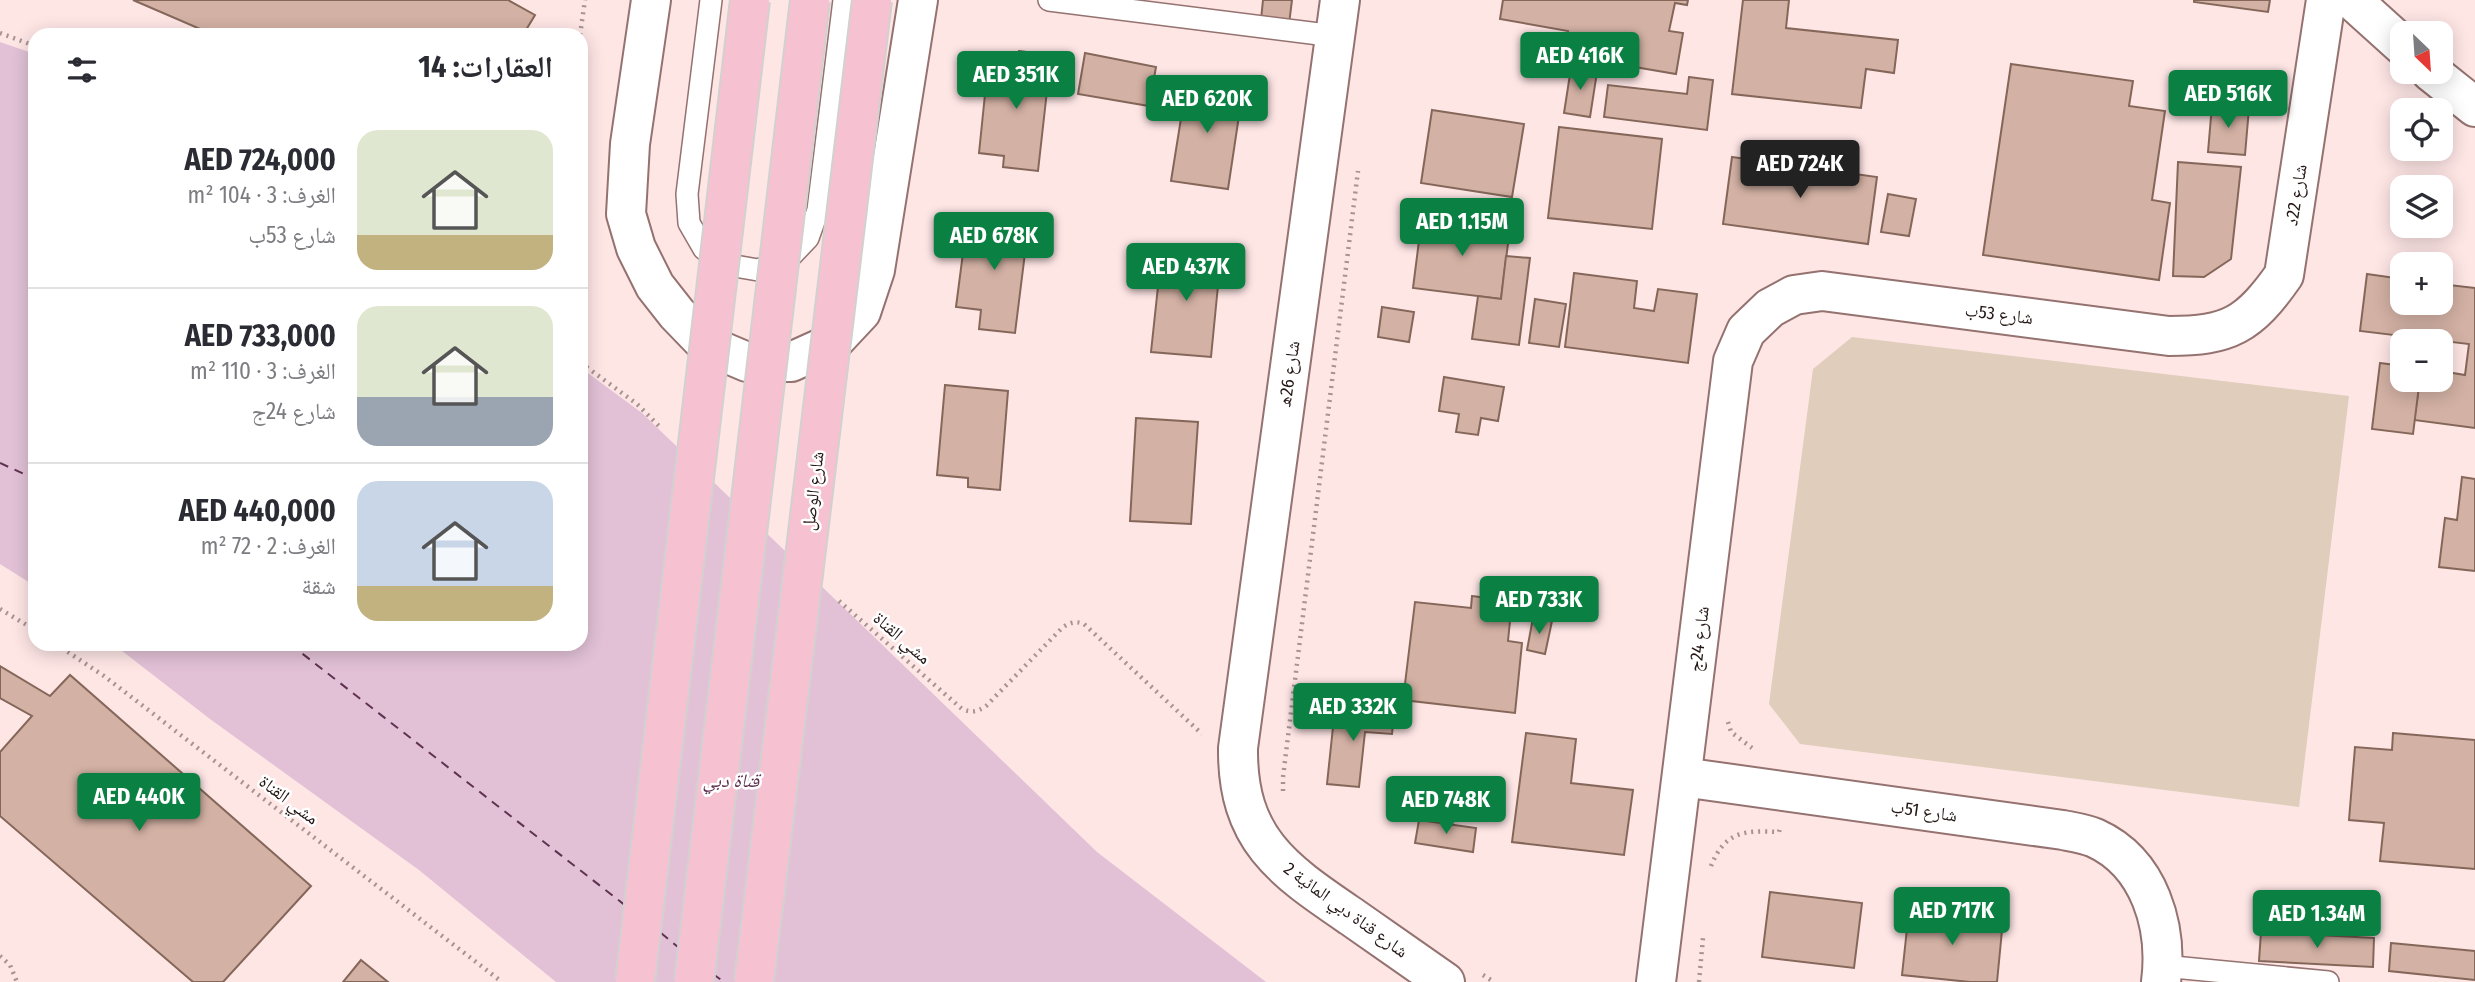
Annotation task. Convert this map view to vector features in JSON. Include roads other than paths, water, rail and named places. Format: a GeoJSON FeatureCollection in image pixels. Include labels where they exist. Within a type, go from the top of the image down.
{"type":"FeatureCollection","features":[{"type":"Feature","properties":{"kind":"main road"},"geometry":{"type":"LineString","coordinates":[[635,982],[751,0]]}},
{"type":"Feature","properties":{"kind":"main road"},"geometry":{"type":"LineString","coordinates":[[694,982],[810,0]]}},
{"type":"Feature","properties":{"kind":"main road","name":"شارع الوصل"},"geometry":{"type":"LineString","coordinates":[[754,982],[872,0]]}},
{"type":"Feature","properties":{"kind":"street"},"geometry":{"type":"LineString","coordinates":[[651,0],[630,144],[626,214],[636,248],[650,276],[677,314],[707,345],[747,362],[791,362],[801,358],[831,344],[861,312],[875,270],[918,0]]}},
{"type":"Feature","properties":{"kind":"street","name":"شارع 22د"},"geometry":{"type":"LineString","coordinates":[[2231,327],[2263,305],[2284,275],[2326,0]]}},
{"type":"Feature","properties":{"kind":"street"},"geometry":{"type":"LineString","coordinates":[[2352,0],[2390,34]]}},
{"type":"Feature","properties":{"kind":"street","name":"شارع 26ه"},"geometry":{"type":"LineString","coordinates":[[1224,745],[1338,18]]}},
{"type":"Feature","properties":{"kind":"street"},"geometry":{"type":"LineString","coordinates":[[2446,84],[2475,107]]}},
{"type":"Feature","properties":{"kind":"street","name":"شارع 53ب"},"geometry":{"type":"LineString","coordinates":[[1770,308],[1794,295],[1822,291],[2169,336],[2202,336],[2231,327]]}},
{"type":"Feature","properties":{"kind":"street","name":"شارع 24ج"},"geometry":{"type":"LineString","coordinates":[[1656,982],[1732,360],[1746,331],[1770,308]]}},
{"type":"Feature","properties":{"kind":"street","name":"شارع قناة دبي المائية 2"},"geometry":{"type":"LineString","coordinates":[[1224,745],[1238,768],[1245,805],[1273,856],[1301,882],[1459,975]]}},
{"type":"Feature","properties":{"kind":"street","name":"شارع 51ب"},"geometry":{"type":"LineString","coordinates":[[1682,777],[2063,830],[2095,838],[2116,851],[2133,867],[2147,886],[2161,931],[2162,974]]}},
{"type":"Feature","properties":{"kind":"lane"},"geometry":{"type":"LineString","coordinates":[[711,0],[687,194],[689,223],[704,249],[729,265],[758,270],[787,260],[808,239],[818,210],[845,0]]}},
{"type":"Feature","properties":{"kind":"lane"},"geometry":{"type":"LineString","coordinates":[[1049,0],[1338,18]]}},
{"type":"Feature","properties":{"kind":"lane"},"geometry":{"type":"LineString","coordinates":[[2162,974],[2328,982]]}},
{"type":"Feature","properties":{"kind":"water"},"geometry":{"type":"Polygon","coordinates":[[[0,42],[28,52],[28,582],[0,564],[0,42]]]}},
{"type":"Feature","properties":{"kind":"water","name":"قناة دبي"},"geometry":{"type":"Polygon","coordinates":[[[588,373],[642,413],[1097,852],[1266,982],[556,982],[419,870],[210,719],[122,651],[588,651],[588,373]]]}}]}
